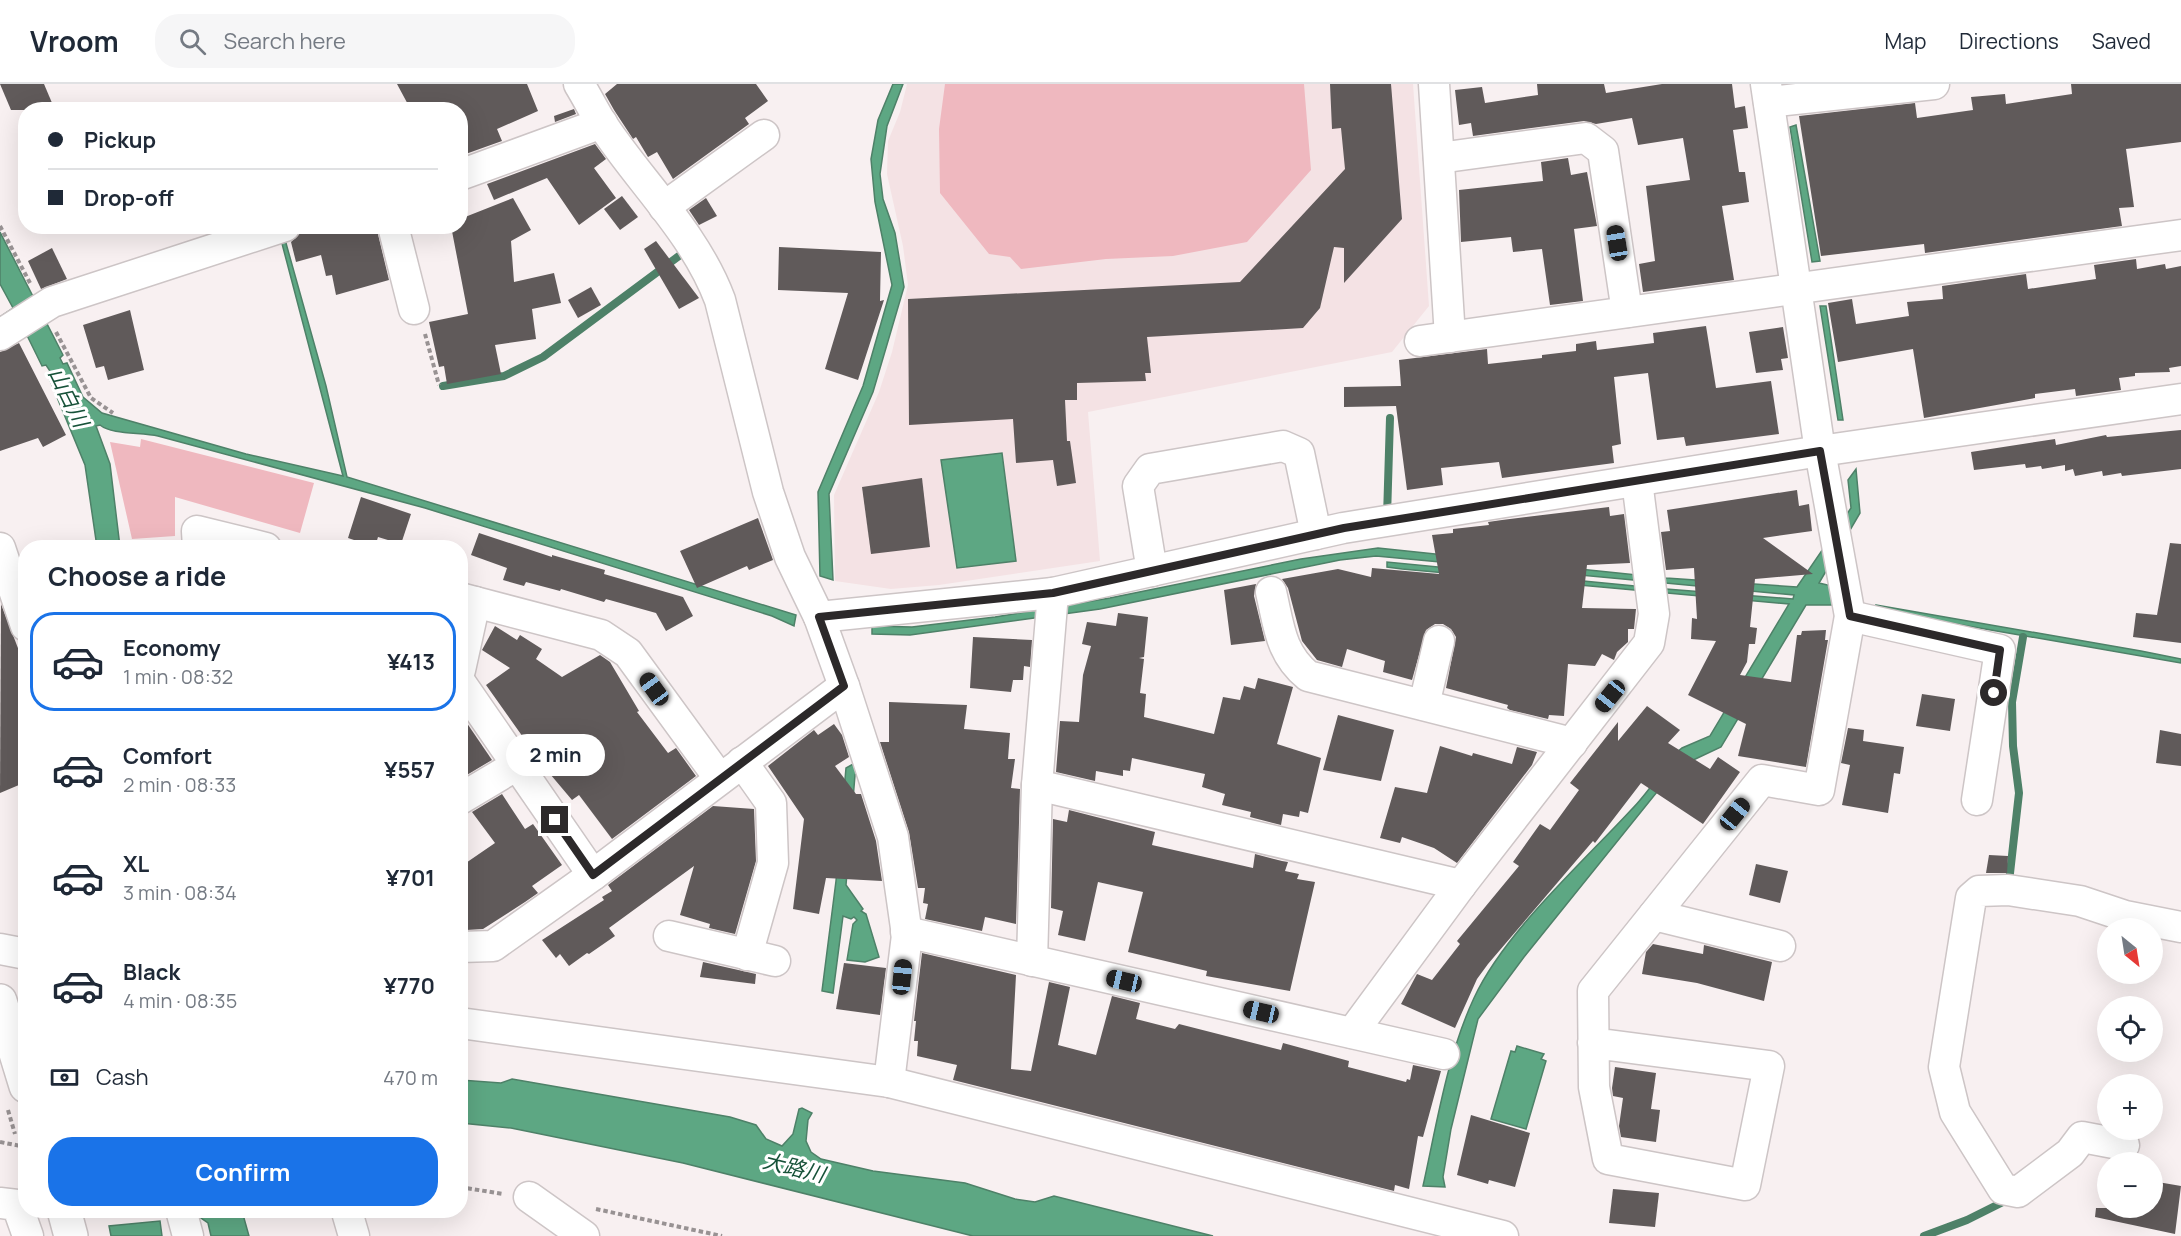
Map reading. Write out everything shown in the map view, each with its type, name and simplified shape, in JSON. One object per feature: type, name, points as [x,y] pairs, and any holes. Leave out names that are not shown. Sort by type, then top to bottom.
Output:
[{"type":"main road","points":[[0,1000],[18,1060]]},
{"type":"main road","points":[[66,1218],[71,1236]]},
{"type":"street","points":[[579,84],[602,123],[705,267],[720,300],[768,492],[790,557],[819,617],[893,837],[906,932],[890,1082]]},
{"type":"street","points":[[1434,84],[1450,337]]},
{"type":"street","points":[[1593,1042],[1770,1066],[1745,1185],[1608,1159],[1594,1087],[1593,1042],[1593,991],[1762,780],[1819,790],[1850,616],[1820,451],[1767,93],[1934,84]]},
{"type":"street","points":[[468,172],[602,123]]},
{"type":"street","points":[[664,207],[764,135]]},
{"type":"street","points":[[1439,158],[1586,138],[1603,151],[1628,312]]},
{"type":"street","points":[[0,335],[52,302],[260,234]]},
{"type":"street","points":[[395,234],[414,309]]},
{"type":"street","points":[[1420,341],[2181,235]]},
{"type":"street","points":[[819,617],[1053,593],[1316,534],[1820,451],[2181,399]]},
{"type":"street","points":[[1152,571],[1138,486],[1150,469],[1283,446],[1299,453],[1316,534]]},
{"type":"street","points":[[1352,1033],[1461,885],[1636,664],[1649,644],[1654,614],[1637,481]]},
{"type":"street","points":[[198,540],[197,531],[234,540]]},
{"type":"street","points":[[0,548],[18,602]]},
{"type":"street","points":[[1271,592],[1284,647],[1294,664],[1308,676],[1572,743]]},
{"type":"street","points":[[1032,961],[1037,785],[1053,593]]},
{"type":"street","points":[[468,600],[601,635],[628,653],[731,770],[771,803],[773,863],[761,958],[669,936]]},
{"type":"street","points":[[1850,616],[2000,650],[1977,800]]},
{"type":"street","points":[[1424,705],[1438,641]]},
{"type":"street","points":[[468,947],[493,946],[593,875],[844,686]]},
{"type":"street","points":[[468,694],[593,875]]},
{"type":"street","points":[[468,795],[517,765]]},
{"type":"street","points":[[1037,785],[1461,885]]},
{"type":"street","points":[[2124,1145],[2082,1137],[2070,1153],[2018,1192],[2003,1189],[1955,1112],[1944,1067],[1971,898],[1979,891],[2008,890],[2080,901],[2125,916],[2181,927]]},
{"type":"street","points":[[1654,915],[1780,946]]},
{"type":"street","points":[[906,932],[1444,1054]]},
{"type":"street","points":[[0,949],[18,952]]},
{"type":"street","points":[[468,1024],[890,1082],[1503,1236]]},
{"type":"street","points":[[530,1197],[584,1236]]},
{"type":"street","points":[[0,1203],[17,1205],[18,1208]]},
{"type":"street","points":[[21,1218],[27,1236]]},
{"type":"street","points":[[183,1218],[188,1236]]},
{"type":"path","points":[[414,309],[419,310],[439,385]]},
{"type":"path","points":[[0,1142],[18,1145]]},
{"type":"shaded area","points":[[907,84],[1413,84],[1429,306],[1392,352],[1088,412],[1100,561],[939,585],[891,589],[835,581],[834,495],[879,392],[892,352],[908,285],[903,246],[887,174],[888,141],[900,112]]},
{"type":"shaded area","points":[[945,84],[1304,84],[1311,170],[1247,242],[1173,256],[1106,259],[1021,269],[1010,257],[989,254],[940,193],[939,129]]},
{"type":"shaded area","points":[[141,439],[314,483],[300,533],[175,497],[175,536],[132,539],[110,442],[140,447]]},
{"type":"water","points":[[893,84],[903,84],[887,126],[880,174],[883,199],[895,233],[904,287],[873,392],[829,494],[833,580],[820,576],[818,492],[863,386],[892,285],[875,202],[871,159],[878,120]]},
{"type":"water","points":[[1796,125],[1820,261],[1812,262],[1790,127]]},
{"type":"water","name":"山白川","points":[[0,232],[63,355],[60,358],[63,364],[67,363],[83,397],[102,413],[246,454],[343,476],[280,236],[284,236],[326,386],[347,477],[796,615],[794,626],[772,616],[425,508],[158,436],[119,432],[100,425],[96,426],[110,464],[119,540],[96,540],[85,465],[47,373],[50,371],[46,365],[42,366],[16,313],[0,322],[0,317],[13,308],[0,284]]},
{"type":"water","points":[[1820,306],[1826,306],[1843,420],[1838,420]]},
{"type":"water","points":[[1002,453],[1016,561],[957,568],[941,460]]},
{"type":"water","points":[[1856,469],[1860,513],[1819,583],[1832,586],[1835,605],[1806,605],[1721,747],[1689,762],[1665,782],[1524,957],[1478,1019],[1451,1129],[1443,1177],[1445,1187],[1423,1186],[1450,1066],[1465,1020],[1487,973],[1524,924],[1649,790],[1676,753],[1710,736],[1789,604],[1402,569],[1387,567],[1387,562],[1666,589],[1793,599],[1794,595],[1376,556],[1340,560],[1100,609],[910,635],[872,634],[872,626],[912,627],[995,617],[1110,598],[1301,559],[1378,548],[1666,578],[1797,587],[1851,508],[1848,480]]},
{"type":"water","points":[[1876,605],[2141,651],[2181,659],[2181,663],[1876,610]]},
{"type":"water","points":[[855,763],[859,772],[855,775],[846,885],[863,909],[861,911],[866,914],[879,957],[865,962],[847,960],[853,924],[857,920],[854,917],[851,919],[843,916],[833,993],[822,991],[836,881],[846,768]]},
{"type":"water","points":[[1517,1046],[1544,1054],[1541,1059],[1546,1061],[1526,1129],[1491,1119],[1511,1051],[1515,1052]]},
{"type":"water","name":"大路川","points":[[512,1079],[730,1117],[756,1125],[766,1139],[782,1146],[793,1134],[799,1109],[802,1108],[812,1113],[808,1120],[806,1141],[811,1152],[821,1159],[873,1171],[965,1183],[1015,1199],[1035,1202],[1054,1196],[1213,1236],[973,1236],[683,1163],[511,1128],[468,1124],[468,1081],[501,1083]]},
{"type":"water","points":[[201,1218],[244,1218],[249,1236],[211,1236],[208,1223]]},
{"type":"water","points":[[160,1221],[162,1236],[111,1236],[109,1226]]},
{"type":"building","points":[[0,84],[44,84],[52,102],[18,102],[18,110],[11,110]]},
{"type":"building","points":[[397,84],[527,84],[538,111],[497,129],[502,141],[468,153],[468,102],[407,102]]},
{"type":"building","points":[[617,84],[756,84],[768,101],[745,118],[749,124],[673,179],[657,152],[648,157],[636,137],[633,139],[614,110],[605,94]]},
{"type":"building","points":[[1330,84],[1391,84],[1402,219],[1344,283],[1344,248],[1334,247],[1320,308],[1303,328],[1147,337],[1151,373],[1145,373],[1146,381],[1077,383],[1077,400],[1065,400],[1067,441],[1070,441],[1076,483],[1057,486],[1053,460],[1016,463],[1013,419],[909,425],[908,299],[1240,282],[1345,169],[1341,128],[1332,129]]},
{"type":"building","points":[[1537,84],[1604,84],[1606,93],[1662,84],[1732,84],[1735,108],[1745,106],[1748,128],[1733,130],[1739,172],[1745,172],[1749,202],[1722,206],[1734,280],[1643,292],[1639,264],[1655,261],[1646,186],[1690,180],[1683,138],[1638,145],[1632,118],[1596,124],[1584,121],[1473,136],[1471,123],[1459,125],[1455,90],[1482,87],[1485,103],[1538,95]]},
{"type":"building","points":[[2071,84],[2181,84],[2181,142],[2126,149],[2134,207],[2119,208],[2122,226],[1925,253],[1924,244],[1821,256],[1799,116],[1915,103],[1917,118],[1973,110],[1971,97],[2005,94],[2006,104],[2072,94]]},
{"type":"building","points":[[574,109],[576,114],[555,122],[554,116]]},
{"type":"building","points":[[595,144],[606,159],[594,168],[616,198],[579,225],[547,178],[494,200],[487,184]]},
{"type":"building","points":[[1568,158],[1571,175],[1587,172],[1597,226],[1574,229],[1583,301],[1550,305],[1542,249],[1513,252],[1511,237],[1461,242],[1459,190],[1543,181],[1541,162]]},
{"type":"building","points":[[622,196],[638,217],[620,230],[604,209]]},
{"type":"building","points":[[513,198],[531,230],[511,241],[514,282],[554,273],[561,303],[532,309],[536,339],[495,345],[501,374],[447,384],[444,366],[439,367],[429,322],[468,314],[453,234],[468,234],[468,216]]},
{"type":"building","points":[[706,198],[717,216],[699,225],[689,210]]},
{"type":"building","points":[[299,234],[378,234],[389,280],[336,295],[332,275],[326,276],[321,255],[296,262],[291,242]]},
{"type":"building","points":[[656,241],[699,298],[679,309],[644,249]]},
{"type":"building","points":[[779,247],[881,252],[880,301],[884,300],[858,380],[825,369],[848,293],[778,290]]},
{"type":"building","points":[[52,248],[67,279],[41,289],[28,261]]},
{"type":"building","points":[[2136,259],[2137,269],[2165,264],[2166,269],[2181,266],[2181,366],[2169,368],[2170,372],[2135,373],[2135,376],[2119,378],[2121,390],[2076,396],[2075,389],[2035,394],[2035,398],[1924,418],[1913,349],[1838,362],[1828,303],[1852,299],[1856,324],[1909,316],[1907,302],[1943,299],[1942,286],[2026,274],[2028,289],[2096,279],[2094,265]]},
{"type":"building","points":[[591,287],[601,305],[578,318],[568,300]]},
{"type":"building","points":[[130,310],[144,370],[108,380],[104,366],[96,368],[83,325]]},
{"type":"building","points":[[1706,326],[1716,388],[1771,381],[1779,434],[1686,446],[1684,437],[1657,440],[1648,373],[1614,377],[1621,444],[1612,446],[1614,463],[1502,478],[1499,462],[1441,468],[1443,485],[1407,490],[1396,406],[1344,407],[1344,387],[1401,386],[1399,360],[1487,349],[1488,364],[1542,358],[1542,355],[1576,351],[1576,344],[1596,341],[1597,350],[1654,343],[1653,333]]},
{"type":"building","points":[[1783,327],[1788,358],[1781,359],[1783,370],[1756,373],[1749,332]]},
{"type":"building","points":[[19,343],[66,435],[43,447],[38,438],[0,451],[0,352]]},
{"type":"building","points":[[2181,430],[2181,469],[2122,476],[2121,473],[2103,476],[2102,471],[2075,476],[2073,469],[2065,471],[2065,465],[2042,469],[2041,466],[2026,468],[2025,464],[1974,470],[1971,452],[2055,439],[2056,445],[2106,435],[2107,437]]},
{"type":"building","points":[[922,478],[930,547],[871,554],[862,487]]},
{"type":"building","points":[[1797,490],[1799,506],[1809,504],[1812,531],[1763,538],[1813,574],[1755,579],[1750,627],[1757,628],[1755,644],[1749,644],[1747,662],[1740,675],[1791,682],[1797,635],[1801,635],[1802,631],[1826,630],[1825,640],[1828,640],[1806,767],[1738,756],[1746,724],[1688,695],[1716,641],[1691,639],[1692,618],[1697,619],[1694,568],[1666,570],[1661,532],[1670,531],[1667,510]]},
{"type":"building","points":[[361,497],[411,514],[402,540],[378,537],[377,540],[348,538]]},
{"type":"building","points":[[1609,507],[1610,516],[1624,514],[1630,563],[1587,565],[1582,608],[1636,609],[1634,629],[1628,629],[1628,642],[1617,652],[1614,660],[1602,654],[1595,666],[1568,664],[1564,716],[1549,715],[1548,719],[1510,710],[1507,708],[1508,705],[1446,688],[1456,637],[1451,629],[1443,624],[1435,624],[1426,630],[1412,680],[1383,672],[1385,661],[1347,649],[1342,667],[1317,660],[1302,641],[1288,588],[1282,579],[1338,569],[1371,577],[1372,568],[1439,574],[1432,535],[1453,533],[1453,529],[1489,525],[1488,522]]},
{"type":"building","points":[[758,518],[773,560],[749,570],[747,566],[697,588],[680,551]]},
{"type":"building","points":[[479,533],[552,557],[552,555],[605,570],[604,574],[683,597],[693,616],[666,631],[656,613],[606,599],[604,602],[561,589],[560,591],[526,582],[524,586],[503,580],[507,568],[471,555]]},
{"type":"building","points":[[2170,543],[2181,544],[2181,643],[2133,637],[2136,613],[2157,615]]},
{"type":"building","points":[[1256,584],[1254,596],[1265,641],[1231,645],[1224,590]]},
{"type":"building","points":[[1,604],[18,648],[18,785],[0,793]]},
{"type":"building","points":[[1118,613],[1148,617],[1144,657],[1139,658],[1144,659],[1140,693],[1146,694],[1144,717],[1214,734],[1223,697],[1240,700],[1244,686],[1255,689],[1258,678],[1293,687],[1277,744],[1321,758],[1308,813],[1300,811],[1299,817],[1283,814],[1281,825],[1250,817],[1251,812],[1222,805],[1225,794],[1202,787],[1205,774],[1132,758],[1130,771],[1123,770],[1123,776],[1096,771],[1095,781],[1056,772],[1060,721],[1079,722],[1083,675],[1091,646],[1082,644],[1087,622],[1116,626]]},
{"type":"building","points":[[495,626],[517,640],[520,635],[542,649],[536,659],[562,677],[600,655],[610,662],[639,711],[637,712],[668,753],[676,748],[696,776],[612,839],[579,795],[572,800],[545,768],[486,685],[510,668],[482,650]]},
{"type":"building","points":[[973,637],[1032,640],[1030,667],[1024,666],[1023,680],[1013,680],[1011,692],[970,688]]},
{"type":"building","points":[[1922,694],[1955,699],[1950,731],[1916,726]]},
{"type":"building","points":[[889,702],[967,705],[964,729],[1010,733],[1008,759],[1015,759],[1011,788],[1020,789],[1016,924],[985,917],[982,931],[925,919],[928,904],[923,903],[925,888],[918,888],[909,832],[880,742],[889,742]]},
{"type":"building","points":[[1647,706],[1680,730],[1668,743],[1710,769],[1718,757],[1740,772],[1703,824],[1641,783],[1595,843],[1593,841],[1488,964],[1477,979],[1455,1028],[1401,1004],[1417,974],[1432,980],[1460,944],[1457,941],[1519,866],[1513,862],[1540,824],[1550,830],[1579,790],[1570,783],[1618,722],[1618,741]]},
{"type":"building","points":[[1338,715],[1394,730],[1381,781],[1323,770]]},
{"type":"building","points":[[834,724],[842,735],[849,757],[835,766],[856,794],[861,794],[876,841],[882,881],[826,878],[819,914],[793,909],[804,819],[768,766],[814,730],[818,735]]},
{"type":"building","points":[[468,725],[492,760],[468,774]]},
{"type":"building","points":[[1848,728],[1864,730],[1863,741],[1904,747],[1900,774],[1894,773],[1888,813],[1842,805],[1850,765],[1841,763]]},
{"type":"building","points":[[2160,730],[2181,734],[2181,766],[2156,763]]},
{"type":"building","points":[[1440,746],[1472,756],[1473,753],[1512,764],[1517,747],[1537,752],[1532,765],[1457,863],[1434,848],[1402,837],[1400,843],[1380,838],[1395,787],[1427,793]]},
{"type":"building","points":[[502,794],[525,829],[533,824],[562,865],[532,886],[538,893],[525,902],[483,929],[468,930],[468,862],[495,843],[472,812]]},
{"type":"building","points":[[713,806],[754,809],[756,861],[735,934],[709,928],[710,924],[680,915],[694,866],[609,928],[615,936],[589,954],[587,953],[569,966],[560,954],[556,958],[542,940],[604,900],[602,897],[612,891],[608,885]]},
{"type":"building","points":[[1069,810],[1155,832],[1152,845],[1253,868],[1255,854],[1288,862],[1285,871],[1299,874],[1297,879],[1315,882],[1290,991],[1206,976],[1207,971],[1128,952],[1143,892],[1098,882],[1085,941],[1058,935],[1063,911],[1051,908],[1053,819],[1067,822]]},
{"type":"building","points":[[1989,855],[2008,856],[2007,873],[1986,873]]},
{"type":"building","points":[[1756,864],[1788,871],[1780,903],[1749,895]]},
{"type":"building","points":[[1653,944],[1703,954],[1704,945],[1772,962],[1764,1001],[1697,983],[1642,974],[1646,952]]},
{"type":"building","points":[[922,953],[1016,975],[1011,1069],[1031,1071],[1049,982],[1070,987],[1058,1045],[1096,1055],[1112,996],[1140,1003],[1136,1019],[1175,1029],[1179,1024],[1281,1050],[1283,1043],[1349,1061],[1348,1067],[1406,1082],[1407,1079],[1410,1080],[1413,1065],[1441,1071],[1423,1137],[1418,1136],[1409,1189],[1395,1185],[1394,1191],[953,1080],[957,1065],[917,1056],[918,1041],[914,1041],[916,1021],[914,1021]]},
{"type":"building","points":[[703,962],[756,974],[755,984],[700,977]]},
{"type":"building","points":[[844,963],[886,968],[880,1015],[836,1009]]},
{"type":"building","points":[[1615,1067],[1656,1073],[1651,1109],[1660,1110],[1656,1142],[1621,1137],[1619,1126],[1623,1098],[1613,1096]]},
{"type":"building","points":[[1471,1115],[1530,1133],[1515,1187],[1489,1180],[1488,1184],[1457,1175]]},
{"type":"building","points":[[2163,1183],[2181,1186],[2175,1234],[2100,1218],[2163,1218]]},
{"type":"building","points":[[1613,1189],[1659,1193],[1655,1227],[1609,1223]]},
{"type":"waterway","points":[[443,386],[504,376],[543,357],[687,250]]},
{"type":"waterway","points":[[1387,517],[1390,418]]},
{"type":"waterway","points":[[2004,882],[2009,882],[2019,793],[2013,746],[2012,702],[2023,637]]},
{"type":"waterway","points":[[1924,1236],[1967,1220],[2005,1201],[2002,1197]]},
{"type":"route","points":[[555,820],[593,875],[844,686],[819,617],[1053,593],[1344,528],[1820,451],[1850,616],[2000,650],[1994,693]]}]
